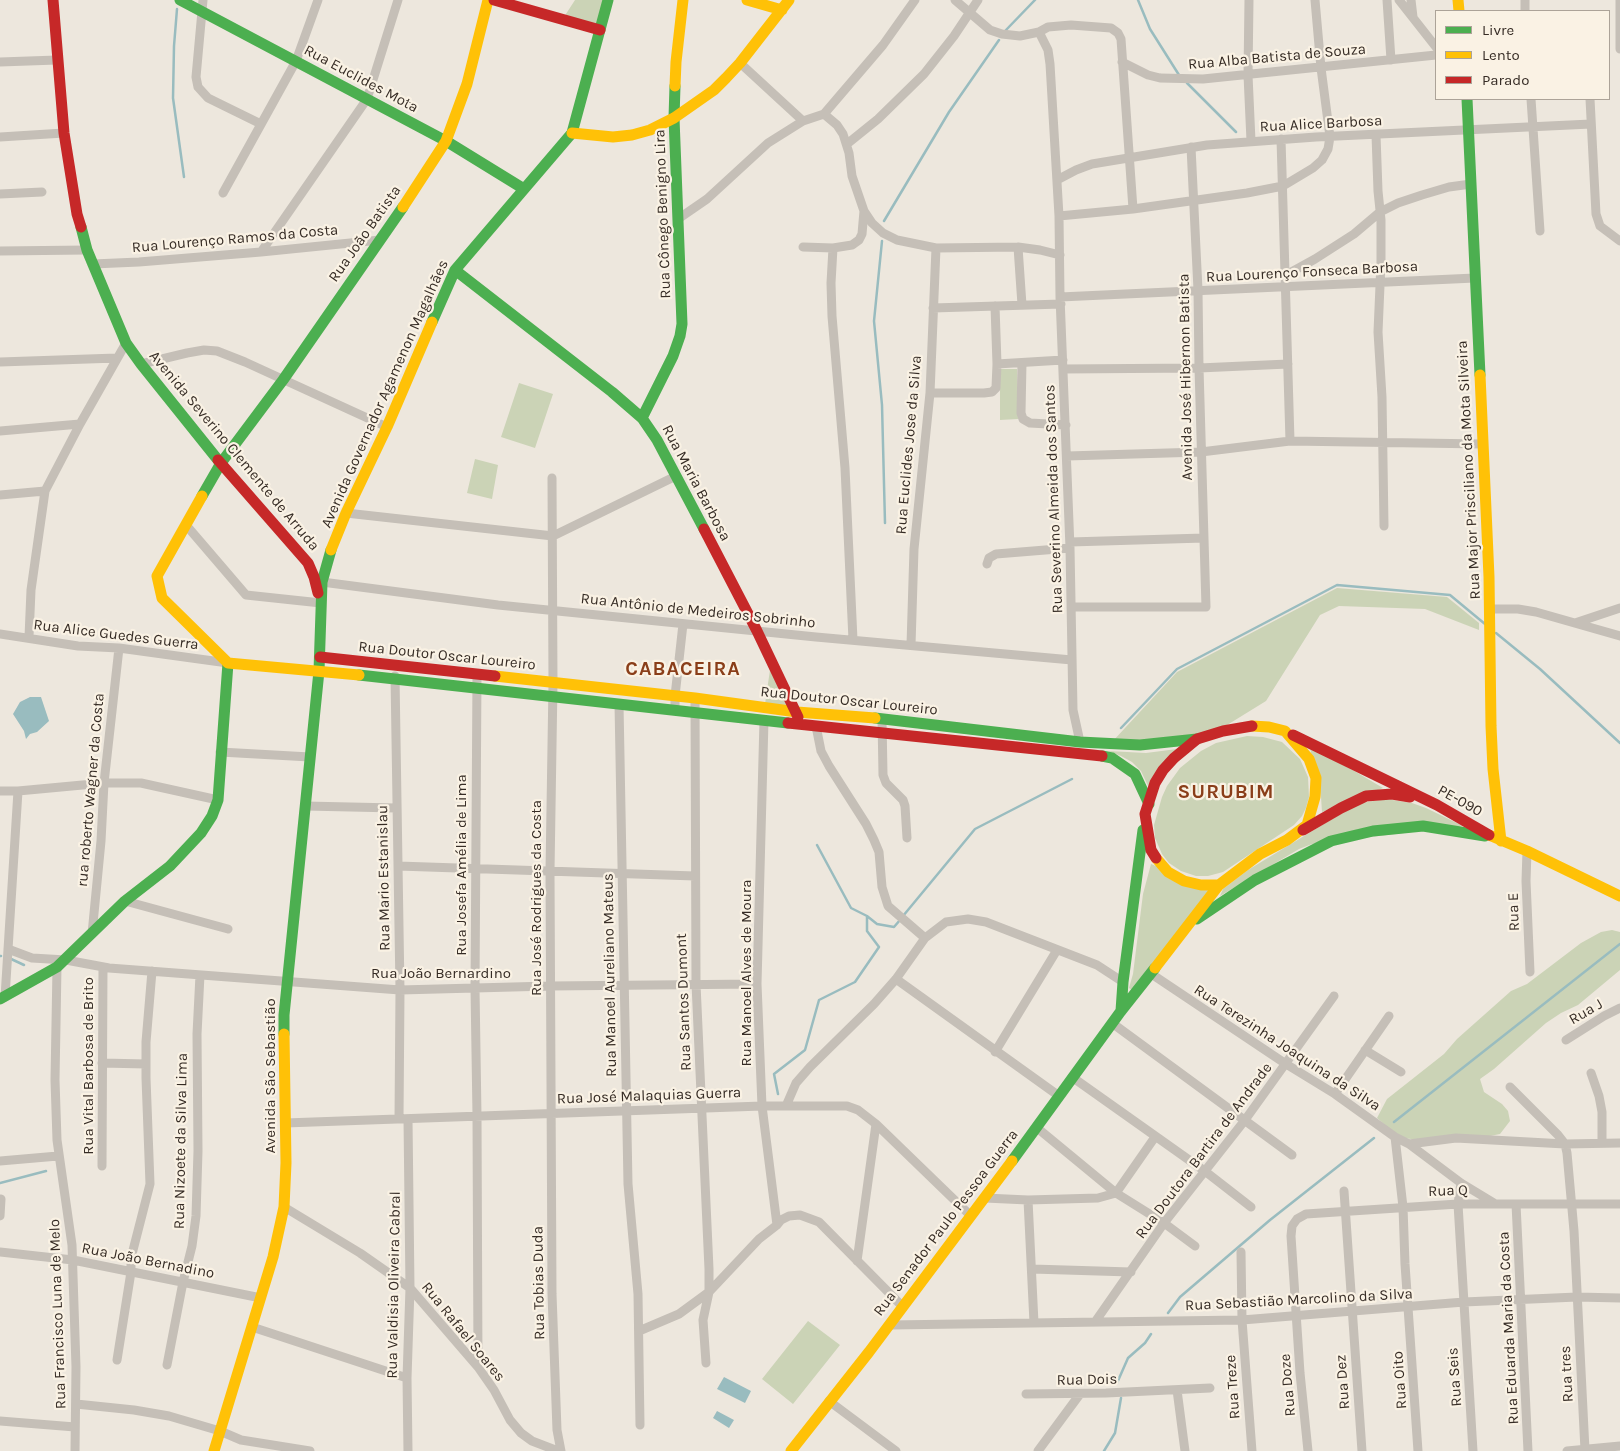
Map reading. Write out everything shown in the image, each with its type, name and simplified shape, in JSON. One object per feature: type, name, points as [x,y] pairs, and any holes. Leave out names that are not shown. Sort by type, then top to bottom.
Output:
[{"type":"main road","name":"Avenida Severino Clemente de Arruda","points":[[53,0],[64,133],[77,214],[87,250],[126,343],[221,463],[308,563],[314,577],[320,603]]},
{"type":"main road","name":"Rua Euclides Mota","points":[[180,0],[203,6],[296,61],[446,142],[524,189]]},
{"type":"main road","name":"Rua João Batista","points":[[228,663],[162,598],[157,576],[221,463],[283,380],[446,142],[467,84],[488,0]]},
{"type":"main road","points":[[494,0],[600,30]]},
{"type":"main road","name":"Avenida Governador Agamenon Magalhães","points":[[320,603],[322,582],[331,551],[346,514],[387,427],[455,270],[572,133],[608,0]]},
{"type":"main road","name":"Rua Cônego Benigno Lira","points":[[642,418],[673,356],[682,324],[674,118],[676,62],[683,0]]},
{"type":"main road","points":[[747,0],[782,10]]},
{"type":"main road","points":[[572,133],[613,137],[632,135],[650,130],[674,118],[714,90],[740,64],[789,0]]},
{"type":"main road","name":"Rua Major Prisciliano da Mota Silveira","points":[[1467,100],[1490,614],[1491,726],[1497,839]]},
{"type":"main road","name":"Rua Maria Barbosa","points":[[455,270],[612,392],[642,418],[657,440],[757,631],[801,724]]},
{"type":"main road","name":"Avenida São Sebastião","points":[[214,1451],[261,1298],[284,1207],[283,1024],[319,671],[320,603]]},
{"type":"main road","name":"Rua Doutor Oscar Loureiro","points":[[320,657],[695,698],[796,712],[882,719],[1080,742],[1140,745],[1197,739]]},
{"type":"main road","points":[[3,998],[62,963],[125,901],[185,852],[208,822],[218,800],[228,663]]},
{"type":"main road","name":"Rua Doutor Oscar Loureiro","points":[[228,663],[319,671],[816,726],[1094,754],[1112,758],[1135,774],[1147,809]]},
{"type":"main road","name":"PE-090","points":[[1121,1011],[1123,982],[1147,809],[1156,783],[1163,770],[1174,758],[1197,739],[1223,730],[1252,726],[1269,727],[1285,731],[1437,805],[1497,839],[1527,851],[1620,896]]},
{"type":"main road","name":"PE-090","points":[[1285,731],[1309,759],[1316,778],[1315,797],[1307,825],[1286,840]]},
{"type":"main road","name":"PE-090","points":[[1121,1011],[1219,885],[1260,854],[1366,796],[1392,794],[1437,805]]},
{"type":"main road","name":"PE-090","points":[[1147,809],[1147,832],[1151,850],[1156,859],[1168,872],[1184,881],[1219,885]]},
{"type":"main road","name":"PE-090","points":[[1188,925],[1255,880],[1331,842],[1373,831],[1423,826],[1497,839]]},
{"type":"main road","name":"Rua Senador Paulo Pessoa Guerra","points":[[791,1451],[890,1325],[1121,1011]]},
{"type":"street","points":[[223,192],[296,61],[318,0]]},
{"type":"street","points":[[261,252],[368,99],[398,0]]},
{"type":"street","points":[[678,220],[707,199],[768,143],[803,122],[824,114],[883,45],[915,0]]},
{"type":"street","points":[[955,0],[990,30],[1011,36],[1039,32],[1048,27],[1071,25],[1111,28],[1118,34],[1121,39],[1133,209]]},
{"type":"street","points":[[847,144],[878,119],[924,74],[954,36],[978,0]]},
{"type":"street","points":[[1249,0],[1248,75],[1251,141]]},
{"type":"street","points":[[1059,216],[1233,196],[1282,186],[1313,168],[1322,160],[1328,149],[1330,137],[1315,0]]},
{"type":"street","points":[[1387,0],[1391,60]]},
{"type":"street","points":[[1399,0],[1435,46]]},
{"type":"street","points":[[1411,0],[1414,18]]},
{"type":"street","points":[[1620,0],[1620,49]]},
{"type":"street","points":[[203,6],[196,77],[198,87],[208,98],[260,124]]},
{"type":"street","name":"Rua Severino Almeida dos Santos","points":[[1039,32],[1048,50],[1050,64],[1057,180],[1070,545],[1073,710],[1080,742]]},
{"type":"street","name":"Rua Alba Batista de Souza","points":[[1122,62],[1148,75],[1160,78],[1203,79],[1435,55]]},
{"type":"street","points":[[0,62],[57,60]]},
{"type":"street","points":[[740,64],[803,122]]},
{"type":"street","points":[[1531,100],[1540,231]]},
{"type":"street","points":[[1590,100],[1596,214],[1600,226],[1620,241]]},
{"type":"street","points":[[824,114],[837,125],[847,144],[852,176],[864,211],[872,223],[883,233],[897,240],[936,248],[1018,247],[1060,255]]},
{"type":"street","name":"Rua Alice Barbosa","points":[[1057,180],[1092,164],[1191,147],[1251,141],[1591,124]]},
{"type":"street","points":[[0,136],[64,133]]},
{"type":"street","points":[[1376,135],[1380,212],[1378,332],[1383,443],[1384,526]]},
{"type":"street","points":[[1281,140],[1290,440]]},
{"type":"street","name":"Avenida José Hibernon Batista","points":[[1071,607],[1206,607],[1198,290],[1191,147]]},
{"type":"street","points":[[1286,275],[1346,239],[1368,224],[1380,212],[1398,203],[1449,187],[1471,184]]},
{"type":"street","points":[[0,194],[42,192]]},
{"type":"street","points":[[803,247],[833,248],[852,245],[859,240],[862,234],[864,211]]},
{"type":"street","name":"Rua Lourenço Ramos da Costa","points":[[93,264],[261,252],[380,240]]},
{"type":"street","points":[[1018,247],[1022,306]]},
{"type":"street","points":[[833,248],[832,316],[845,468],[853,640]]},
{"type":"street","name":"Rua Euclides Jose da Silva","points":[[912,645],[914,549],[930,393],[936,248]]},
{"type":"street","points":[[0,251],[87,250]]},
{"type":"street","name":"Rua Lourenço Fonseca Barbosa","points":[[933,308],[1022,306],[1061,300],[1198,290],[1475,278]]},
{"type":"street","points":[[930,393],[984,393],[992,392],[996,388],[995,306]]},
{"type":"street","points":[[29,637],[31,590],[45,491],[116,358],[126,343]]},
{"type":"street","points":[[141,364],[196,351],[217,351],[387,427]]},
{"type":"street","points":[[0,362],[116,358]]},
{"type":"street","points":[[1022,363],[1021,413],[1023,419],[1030,423],[1066,425]]},
{"type":"street","points":[[997,364],[1199,368],[1288,364]]},
{"type":"street","points":[[0,431],[80,424]]},
{"type":"street","points":[[1067,456],[1201,452],[1290,440],[1483,444]]},
{"type":"street","points":[[346,514],[553,536],[676,476]]},
{"type":"street","name":"Rua José Rodrigues da Costa","points":[[552,478],[550,871],[552,1114]]},
{"type":"street","points":[[0,495],[45,491]]},
{"type":"street","points":[[186,525],[246,595],[320,603]]},
{"type":"street","points":[[986,564],[989,558],[996,554],[1070,545],[1204,538]]},
{"type":"street","name":"Rua Antônio de Medeiros Sobrinho","points":[[322,582],[432,597],[683,624],[1072,660]]},
{"type":"street","points":[[1575,623],[1620,608]]},
{"type":"street","points":[[1490,614],[1518,609],[1536,612],[1620,636]]},
{"type":"street","points":[[675,710],[674,696],[683,624]]},
{"type":"street","name":"Rua Alice Guedes Guerra","points":[[0,634],[78,646],[119,648],[228,663]]},
{"type":"street","name":"rua roberto Wagner da Costa","points":[[92,935],[101,841],[104,783],[119,648]]},
{"type":"street","name":"Rua Mario Estanislau","points":[[396,666],[396,808],[404,1119]]},
{"type":"street","name":"Rua Josefa Amélia de Lima","points":[[476,674],[475,988],[478,1367]]},
{"type":"street","name":"Rua Santos Dumont","points":[[695,698],[696,984],[709,1292],[703,1320],[706,1363]]},
{"type":"street","name":"Rua Manoel Aureliano Mateus","points":[[619,704],[628,1184],[638,1294],[640,1425]]},
{"type":"street","points":[[882,719],[883,775],[886,784],[903,800],[905,806],[906,838]]},
{"type":"street","name":"Rua Manoel Alves de Moura","points":[[764,720],[757,984],[762,1106],[777,1225]]},
{"type":"street","points":[[816,726],[821,751],[874,840],[879,852],[882,886],[888,906],[925,938]]},
{"type":"street","points":[[220,752],[310,758]]},
{"type":"street","points":[[0,790],[18,791],[104,783],[141,784],[218,800]]},
{"type":"street","points":[[3,998],[18,791]]},
{"type":"street","points":[[305,806],[396,808]]},
{"type":"street","name":"Rua E","points":[[1527,851],[1526,881],[1530,972]]},
{"type":"street","points":[[398,866],[695,876]]},
{"type":"street","points":[[125,901],[228,929]]},
{"type":"street","points":[[786,1106],[796,1084],[810,1067],[874,1004],[896,979],[925,938],[946,922],[968,919],[986,922],[1097,965],[1123,982]]},
{"type":"street","name":"Rua João Bernardino","points":[[8,949],[32,958],[62,963],[400,990],[757,984]]},
{"type":"street","points":[[995,1052],[1057,950]]},
{"type":"street","name":"Rua Francisco Luna de Melo","points":[[62,963],[55,1080],[58,1156],[71,1227],[73,1260],[75,1451]]},
{"type":"street","name":"Rua Vital Barbosa de Brito","points":[[102,1166],[103,967]]},
{"type":"street","points":[[117,1360],[131,1272],[131,1258],[150,1184],[146,1064],[152,971]]},
{"type":"street","name":"Rua Terezinha Joaquina da Silva","points":[[1150,973],[1334,1094],[1395,1137],[1409,1144],[1461,1182],[1494,1203]]},
{"type":"street","name":"Rua Nizoete da Silva Lima","points":[[167,1366],[192,1246],[196,1216],[198,1152],[197,1034],[200,975]]},
{"type":"street","points":[[896,979],[995,1052],[1059,1096]]},
{"type":"street","name":"Rua Doutora Bartira de Andrade","points":[[1095,1322],[1164,1223],[1245,1120],[1334,996]]},
{"type":"street","name":"Rua J","points":[[1566,1040],[1620,1008]]},
{"type":"street","points":[[1334,1094],[1390,1016]]},
{"type":"street","points":[[1112,1023],[1292,1155]]},
{"type":"street","points":[[1365,1050],[1401,1072]]},
{"type":"street","points":[[102,1063],[146,1064]]},
{"type":"street","points":[[1591,1074],[1599,1096],[1602,1112],[1602,1143]]},
{"type":"street","points":[[1072,1078],[1206,1172],[1251,1207]]},
{"type":"street","points":[[1510,1087],[1564,1144]]},
{"type":"street","name":"Rua José Malaquias Guerra","points":[[285,1123],[762,1106],[847,1106],[858,1110],[876,1124],[971,1216]]},
{"type":"street","name":"Rua Tobias Duda","points":[[552,1114],[552,1294],[559,1451]]},
{"type":"street","name":"Rua Valdisia Oliveira Cabral","points":[[404,1119],[410,1288],[407,1378],[408,1451]]},
{"type":"street","points":[[857,1261],[876,1124]]},
{"type":"street","points":[[1036,1127],[1116,1193],[1164,1223],[1195,1246]]},
{"type":"street","points":[[985,1198],[1028,1200],[1098,1198],[1116,1193],[1155,1137]]},
{"type":"street","name":"Rua Oito","points":[[1395,1137],[1403,1207],[1418,1451]]},
{"type":"street","points":[[1409,1144],[1456,1138],[1564,1144],[1620,1143]]},
{"type":"street","name":"Rua tres","points":[[1564,1144],[1574,1231],[1585,1450]]},
{"type":"street","points":[[0,1160],[58,1156]]},
{"type":"street","name":"Rua Seis","points":[[1461,1182],[1458,1204],[1473,1451]]},
{"type":"street","name":"Rua Dez","points":[[1344,1191],[1362,1451]]},
{"type":"street","points":[[0,1199],[0,1216]]},
{"type":"street","points":[[1028,1200],[1034,1323]]},
{"type":"street","name":"Rua Q","points":[[1291,1236],[1292,1226],[1297,1219],[1306,1214],[1458,1204],[1620,1204]]},
{"type":"street","name":"Rua Eduarda Maria da Costa","points":[[1516,1204],[1528,1451]]},
{"type":"street","name":"Rua Rafael Soares","points":[[284,1207],[360,1253],[410,1288],[478,1367],[494,1390],[510,1420],[521,1433],[543,1446],[559,1451]]},
{"type":"street","points":[[639,1331],[679,1314],[709,1292],[741,1256],[781,1220],[789,1216],[800,1215],[819,1222],[903,1307]]},
{"type":"street","name":"Rua Doze","points":[[1291,1236],[1300,1373],[1308,1451]]},
{"type":"street","name":"Rua João Bernadino","points":[[0,1252],[73,1260],[261,1298]]},
{"type":"street","name":"Rua Treze","points":[[1241,1252],[1242,1320],[1252,1451]]},
{"type":"street","points":[[1032,1270],[1131,1272]]},
{"type":"street","name":"Rua Sebastião Marcolino da Silva","points":[[890,1325],[1242,1320],[1464,1302],[1521,1301],[1576,1297],[1620,1298]]},
{"type":"street","points":[[252,1327],[407,1378]]},
{"type":"street","points":[[1185,1451],[1177,1390],[1210,1388]]},
{"type":"street","name":"Rua Dois","points":[[1026,1394],[1177,1390]]},
{"type":"street","points":[[1038,1451],[1080,1394]]},
{"type":"street","points":[[829,1401],[896,1451]]},
{"type":"street","points":[[76,1404],[169,1416],[220,1431],[240,1440],[310,1451]]},
{"type":"street","points":[[0,1421],[75,1427]]},
{"type":"street","points":[[1567,1451],[1620,1446]]},
{"type":"green space","points":[[575,0],[605,0],[597,27],[564,17]]},
{"type":"green space","points":[[1000,369],[1017,369],[1018,419],[1000,420]]},
{"type":"green space","points":[[519,383],[553,394],[535,448],[501,437]]},
{"type":"green space","points":[[475,459],[498,465],[492,499],[467,493]]},
{"type":"green space","points":[[1337,588],[1447,597],[1479,623],[1479,630],[1425,609],[1339,606],[1320,615],[1266,701],[1219,730],[1197,737],[1112,742],[1177,672]]},
{"type":"green space","points":[[770,670],[788,706],[765,704]]},
{"type":"green space","points":[[1247,736],[1263,737],[1282,742],[1300,759],[1308,777],[1309,797],[1306,808],[1294,825],[1223,872],[1208,876],[1196,876],[1181,871],[1169,863],[1162,854],[1155,838],[1154,825],[1167,786],[1180,768],[1201,751],[1216,743]]},
{"type":"green space","points":[[1310,748],[1383,788],[1322,812],[1321,797]]},
{"type":"green space","points":[[1177,749],[1150,790],[1141,771],[1132,762],[1108,751],[1146,753]]},
{"type":"green space","points":[[1386,799],[1412,803],[1463,826],[1312,844],[1299,849],[1220,896],[1223,889],[1248,870],[1337,816],[1361,803]]},
{"type":"green space","points":[[1151,864],[1211,889],[1132,990],[1129,988],[1133,974],[1143,894]]},
{"type":"green space","points":[[1612,930],[1620,932],[1620,970],[1578,1005],[1546,1023],[1480,1079],[1484,1092],[1502,1104],[1508,1111],[1510,1121],[1500,1134],[1485,1137],[1418,1140],[1404,1138],[1393,1132],[1377,1118],[1387,1099],[1444,1054],[1457,1039],[1511,991],[1527,984],[1581,943],[1601,932]]},
{"type":"green space","points":[[808,1321],[840,1345],[793,1404],[762,1379]]},
{"type":"water","points":[[30,697],[41,697],[49,721],[26,739],[24,731],[13,714],[20,702]]},
{"type":"water","points":[[724,1377],[751,1391],[745,1403],[717,1389]]},
{"type":"water","points":[[717,1411],[734,1420],[729,1428],[713,1418]]},
{"type":"waterway","points":[[1006,30],[1035,0]]},
{"type":"waterway","points":[[1138,0],[1150,29],[1179,75]]},
{"type":"waterway","points":[[177,9],[173,98],[184,177]]},
{"type":"waterway","points":[[884,221],[949,112],[999,40]]},
{"type":"waterway","points":[[1187,83],[1236,132]]},
{"type":"waterway","points":[[882,241],[874,321],[882,405],[885,523]]},
{"type":"waterway","points":[[1121,728],[1177,669],[1337,585],[1450,595],[1485,624]]},
{"type":"waterway","points":[[1496,633],[1540,669],[1620,743]]},
{"type":"waterway","points":[[903,916],[975,829],[1072,779]]},
{"type":"waterway","points":[[817,845],[851,908],[867,916]]},
{"type":"waterway","points":[[778,1094],[774,1074],[805,1050],[819,1000],[855,982],[879,947],[867,931],[867,916],[877,924],[894,927],[900,920]]},
{"type":"waterway","points":[[1394,1122],[1620,944]]},
{"type":"waterway","points":[[9,958],[24,965]]},
{"type":"waterway","points":[[1168,1313],[1180,1297],[1270,1220],[1374,1138]]},
{"type":"waterway","points":[[0,1183],[46,1171]]},
{"type":"waterway","points":[[1117,1383],[1128,1358],[1145,1343],[1151,1334]]},
{"type":"waterway","points":[[1104,1451],[1115,1433],[1121,1398]]},
{"type":"traffic: fast","points":[[180,0],[446,141],[524,189]]},
{"type":"traffic: fast","points":[[432,322],[455,270],[572,133],[608,0]]},
{"type":"traffic: fast","points":[[642,418],[673,356],[682,324],[674,118],[675,86]]},
{"type":"traffic: fast","points":[[1467,100],[1480,375]]},
{"type":"traffic: fast","points":[[202,496],[221,463],[283,380],[403,207]]},
{"type":"traffic: fast","points":[[81,227],[87,250],[126,343],[218,460]]},
{"type":"traffic: fast","points":[[455,270],[612,392],[642,418],[657,440],[704,529]]},
{"type":"traffic: fast","points":[[284,1034],[284,1015],[319,671],[322,582],[331,550]]},
{"type":"traffic: fast","points":[[0,999],[57,967],[125,901],[170,866],[201,833],[212,816],[218,800],[228,663]]},
{"type":"traffic: fast","points":[[359,675],[788,723]]},
{"type":"traffic: fast","points":[[875,718],[1080,742],[1140,745],[1197,739]]},
{"type":"traffic: fast","points":[[1102,756],[1112,758],[1135,774],[1149,804]]},
{"type":"traffic: fast","points":[[1197,919],[1255,880],[1331,841],[1373,831],[1423,826],[1485,836]]},
{"type":"traffic: fast","points":[[1121,1011],[1123,982],[1143,830]]},
{"type":"traffic: fast","points":[[1012,1161],[1121,1011],[1155,968]]},
{"type":"traffic: slow","points":[[403,207],[446,141],[467,84],[488,0]]},
{"type":"traffic: slow","points":[[675,86],[683,0]]},
{"type":"traffic: slow","points":[[747,0],[782,10]]},
{"type":"traffic: slow","points":[[572,133],[613,137],[632,135],[650,130],[674,118],[714,90],[726,78],[789,0]]},
{"type":"traffic: slow","points":[[1458,0],[1459,10]]},
{"type":"traffic: slow","points":[[331,550],[432,322]]},
{"type":"traffic: slow","points":[[1480,375],[1489,577],[1491,726],[1493,769],[1501,841]]},
{"type":"traffic: slow","points":[[202,496],[157,576],[162,598],[228,663],[359,675]]},
{"type":"traffic: slow","points":[[495,676],[695,698],[797,712],[875,718]]},
{"type":"traffic: slow","points":[[1156,858],[1168,872],[1184,881],[1201,885],[1219,885],[1260,854],[1287,840],[1307,825],[1315,797],[1316,778],[1309,759],[1285,731],[1269,727],[1252,726]]},
{"type":"traffic: slow","points":[[1489,835],[1527,851],[1620,896]]},
{"type":"traffic: slow","points":[[1155,968],[1219,885]]},
{"type":"traffic: slow","points":[[214,1451],[273,1257],[284,1207],[286,1163],[284,1034]]},
{"type":"traffic: slow","points":[[791,1451],[869,1352],[1012,1161]]},
{"type":"traffic: jam","points":[[53,0],[64,133],[77,214],[81,227]]},
{"type":"traffic: jam","points":[[494,0],[600,30]]},
{"type":"traffic: jam","points":[[218,460],[308,563],[318,593]]},
{"type":"traffic: jam","points":[[704,529],[757,631],[798,717]]},
{"type":"traffic: jam","points":[[320,657],[495,676]]},
{"type":"traffic: jam","points":[[788,723],[1102,756]]},
{"type":"traffic: jam","points":[[1156,858],[1151,850],[1145,814],[1155,783],[1163,770],[1197,739],[1223,731],[1252,726]]},
{"type":"traffic: jam","points":[[1293,735],[1437,805],[1489,835]]},
{"type":"traffic: jam","points":[[1303,830],[1366,796],[1392,794],[1410,797]]},
{"type":"district","name":"CABACEIRA","points":[[683,669]]},
{"type":"district","name":"SURUBIM","points":[[1226,792]]}]
